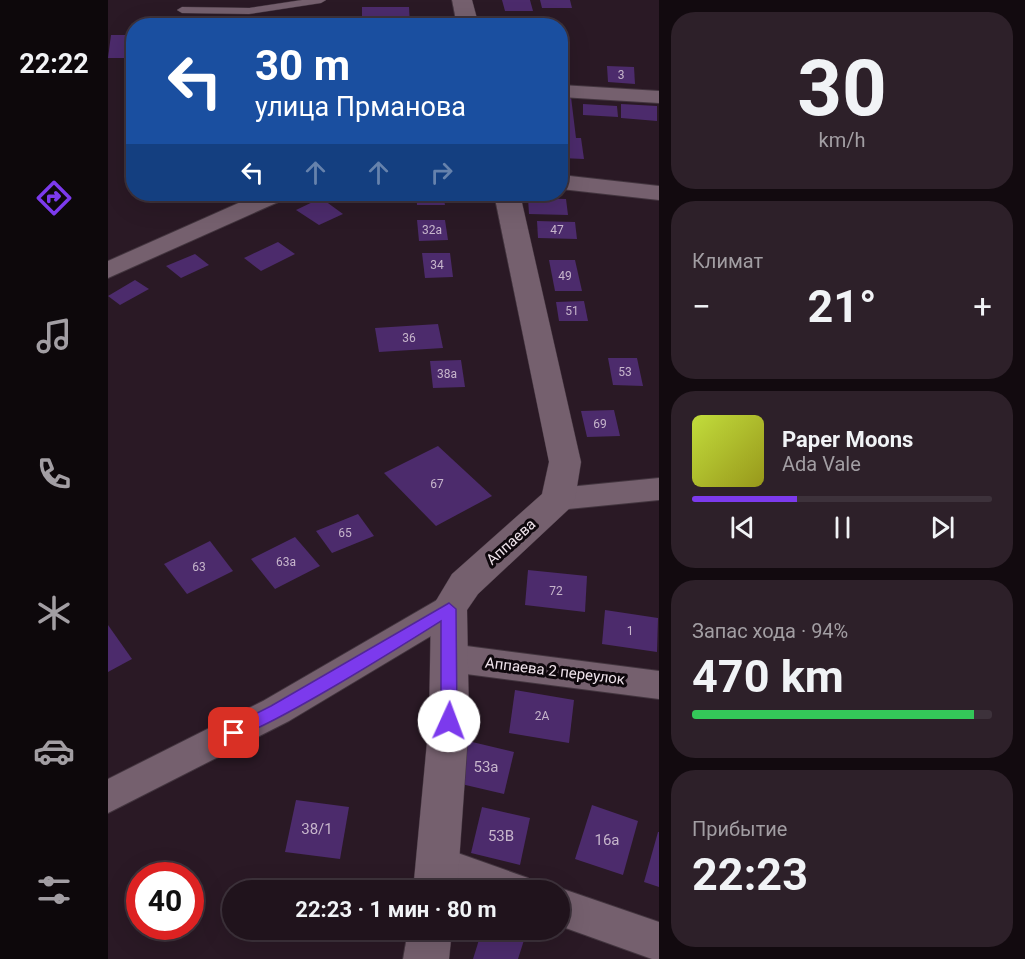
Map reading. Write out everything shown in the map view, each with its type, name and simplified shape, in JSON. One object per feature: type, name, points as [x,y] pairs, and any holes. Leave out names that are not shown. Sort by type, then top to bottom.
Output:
[{"type":"street","points":[[462,0],[466,18]]},
{"type":"street","points":[[568,91],[659,97]]},
{"type":"street","points":[[568,183],[659,193]]},
{"type":"street","points":[[108,270],[261,201]]},
{"type":"street","points":[[509,201],[565,462],[558,499],[659,489]]},
{"type":"street","name":"Аппаева","points":[[437,878],[449,721],[451,658],[447,638],[449,609],[465,584],[558,499]]},
{"type":"street","points":[[108,797],[276,711],[449,609]]},
{"type":"street","name":"Аппаева 2 переулок","points":[[451,658],[659,685]]},
{"type":"street","points":[[570,911],[659,942]]},
{"type":"street","points":[[426,959],[429,940]]},
{"type":"lane","points":[[182,10],[249,11],[321,0]]},
{"type":"building","points":[[502,0],[530,0],[533,11],[505,11]]},
{"type":"building","points":[[540,0],[570,0],[572,8],[542,8]]},
{"type":"building","points":[[362,7],[409,7],[410,18],[362,18]]},
{"type":"building","points":[[111,35],[126,35],[126,58],[108,58]]},
{"type":"building","points":[[607,66],[634,67],[635,84],[608,82]]},
{"type":"building","points":[[568,97],[571,97],[576,138],[581,138],[584,159],[568,158]]},
{"type":"building","points":[[583,104],[617,106],[618,117],[583,115]]},
{"type":"building","points":[[621,104],[657,106],[657,121],[621,118]]},
{"type":"building","points":[[315,201],[325,201],[343,214],[319,225],[296,210]]},
{"type":"building","points":[[417,201],[444,201],[445,205],[417,205]]},
{"type":"building","points":[[528,201],[566,201],[568,215],[529,214]]},
{"type":"building","points":[[417,220],[445,220],[448,240],[419,241]]},
{"type":"building","points":[[537,221],[575,222],[577,239],[538,238]]},
{"type":"building","points":[[278,242],[295,254],[261,271],[244,258]]},
{"type":"building","points":[[422,253],[450,253],[453,277],[425,278]]},
{"type":"building","points":[[195,254],[209,265],[181,278],[166,266]]},
{"type":"building","points":[[549,260],[575,260],[582,291],[555,291]]},
{"type":"building","points":[[135,280],[149,289],[120,305],[108,296]]},
{"type":"building","points":[[584,301],[588,321],[559,321],[556,302]]},
{"type":"building","points":[[438,324],[443,348],[379,352],[375,328]]},
{"type":"building","points":[[608,358],[637,358],[643,386],[613,385]]},
{"type":"building","points":[[461,360],[465,387],[433,388],[430,361]]},
{"type":"building","points":[[614,410],[620,436],[587,437],[581,411]]},
{"type":"building","points":[[438,446],[492,496],[436,526],[384,473]]},
{"type":"building","points":[[358,514],[374,536],[332,553],[316,531]]},
{"type":"building","points":[[295,537],[320,566],[275,589],[251,559]]},
{"type":"building","points":[[210,541],[233,571],[187,594],[164,564]]},
{"type":"building","points":[[528,570],[587,576],[585,612],[525,605]]},
{"type":"building","points":[[605,610],[658,618],[657,652],[602,644]]},
{"type":"building","points":[[108,625],[132,659],[108,672]]},
{"type":"building","points":[[515,690],[574,700],[569,743],[509,733]]},
{"type":"building","points":[[468,741],[514,752],[504,794],[457,783]]},
{"type":"building","points":[[296,800],[349,807],[340,859],[285,852]]},
{"type":"building","points":[[592,805],[638,821],[623,875],[575,859]]},
{"type":"building","points":[[482,807],[530,818],[520,865],[471,853]]},
{"type":"building","points":[[659,832],[659,887],[644,882]]},
{"type":"building","points":[[479,940],[524,940],[518,959],[473,959]]},
{"type":"route","points":[[234,733],[276,711],[449,609],[447,638],[451,658],[449,721]]}]
